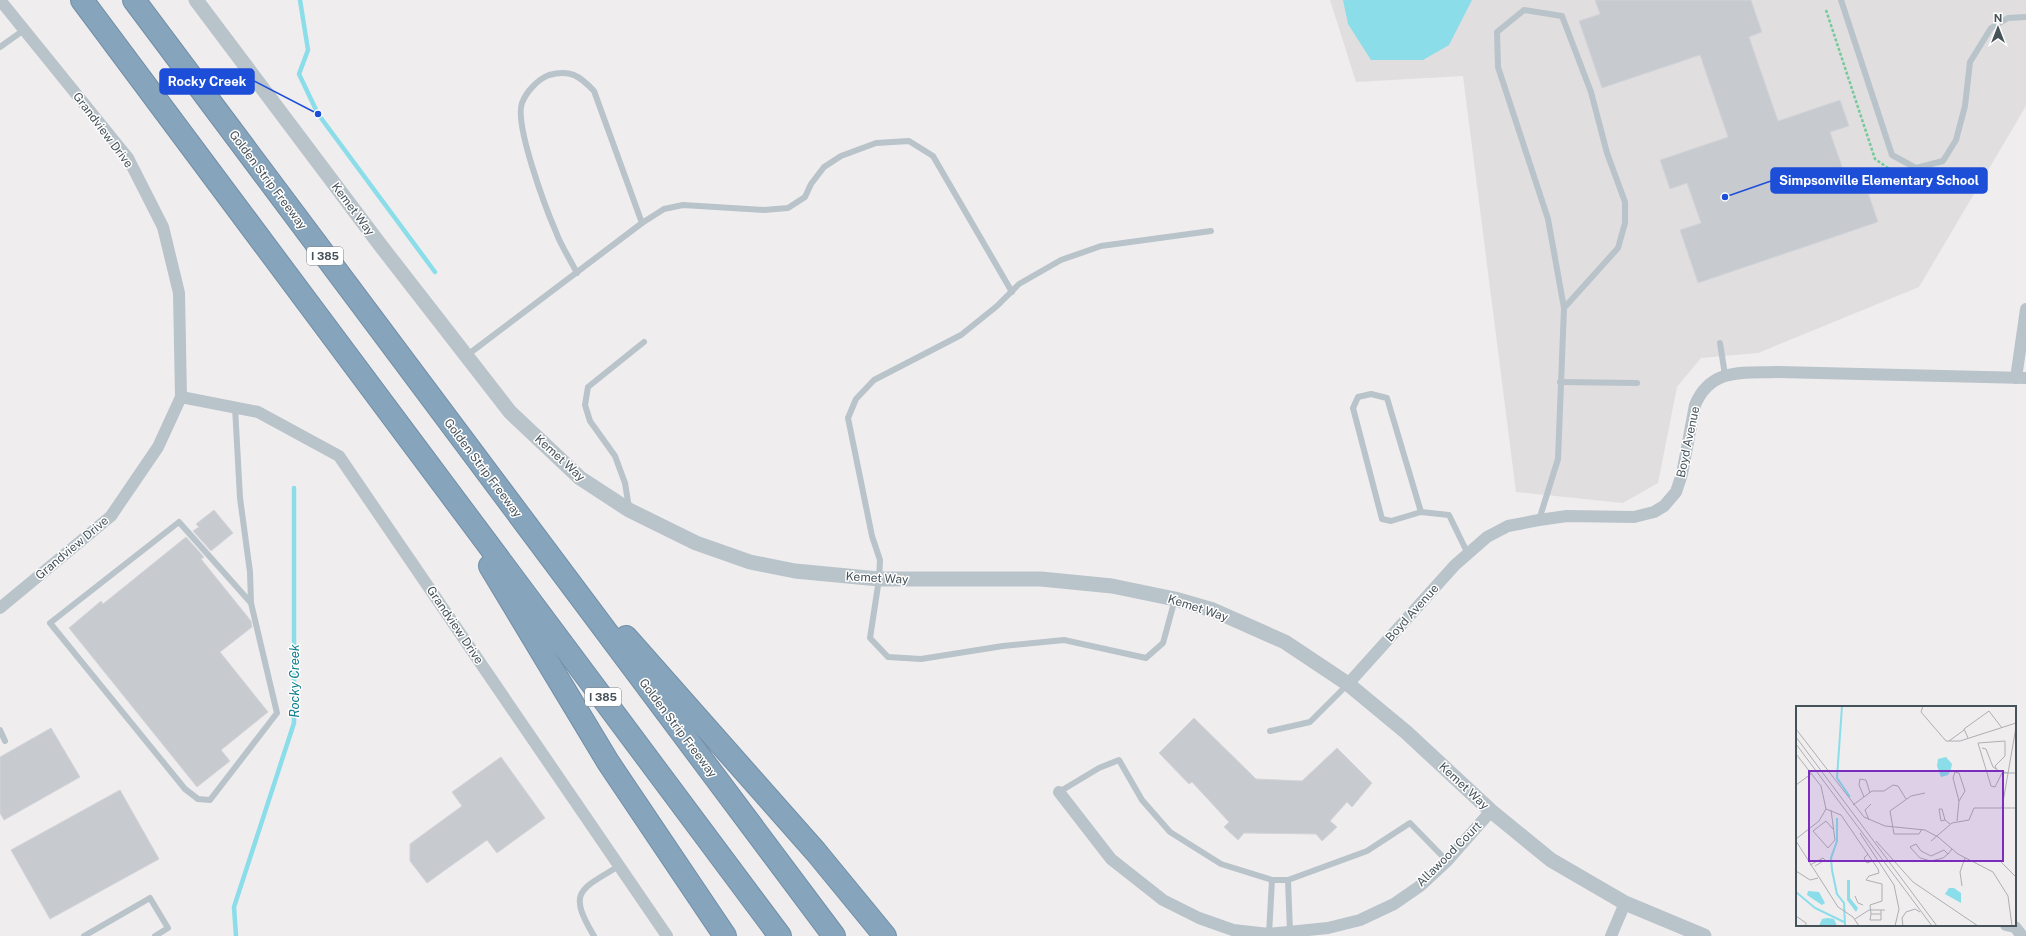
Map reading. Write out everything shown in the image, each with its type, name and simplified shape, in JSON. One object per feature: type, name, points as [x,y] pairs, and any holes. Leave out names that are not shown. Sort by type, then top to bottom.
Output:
[{"type":"highway","name":"I 385","points":[[82,0],[425,457],[780,936]]},
{"type":"highway","name":"Golden Strip Freeway","points":[[134,0],[834,936]]},
{"type":"highway","points":[[425,457],[608,762],[725,936]]},
{"type":"highway","points":[[516,512],[811,846],[884,936]]},
{"type":"street","name":"Grandview Drive","points":[[0,0],[128,158],[163,226],[179,293],[181,397],[158,447],[111,516],[0,608]]},
{"type":"street","name":"Kemet Way","points":[[196,0],[381,246],[510,412],[574,473],[629,510],[696,543],[750,562],[795,571],[879,579],[1040,580],[1112,586],[1175,599],[1213,610],[1284,642],[1348,684],[1406,732],[1491,811],[1551,860],[1625,903],[1704,936]]},
{"type":"street","points":[[2021,378],[2026,309]]},
{"type":"street","name":"Boyd Avenue","points":[[1348,684],[1438,584],[1487,537],[1508,526],[1539,520],[1567,516],[1634,517],[1654,512],[1664,506],[1676,492],[1682,474],[1695,405],[1698,398],[1709,384],[1725,375],[1778,372],[2021,378]]},
{"type":"street","name":"Grandview Drive","points":[[181,397],[258,412],[339,456],[619,866],[663,934]]},
{"type":"street","name":"Allawood Court","points":[[1059,792],[1111,859],[1163,900],[1199,918],[1233,930],[1269,934],[1328,928],[1360,920],[1394,904],[1420,886],[1447,861],[1491,811]]},
{"type":"street","points":[[1611,936],[1625,903]]},
{"type":"street","points":[[2010,926],[2015,927],[2022,936]]},
{"type":"lane","points":[[1841,0],[1892,155],[1916,168],[1943,161],[1956,140],[1965,106],[1970,62],[1991,28],[2008,18],[2026,17]]},
{"type":"lane","points":[[1539,520],[1558,459],[1564,308],[1548,219],[1498,68],[1497,32],[1524,10],[1562,16],[1590,92],[1607,153],[1625,202],[1625,223],[1618,248],[1564,308]]},
{"type":"lane","points":[[0,47],[24,30]]},
{"type":"lane","points":[[577,273],[556,232],[526,148],[521,118],[521,103],[535,84],[546,76],[560,72],[582,78],[594,91],[642,223]]},
{"type":"lane","points":[[466,356],[642,223],[664,209],[683,205],[764,210],[788,208],[805,197],[811,184],[824,167],[841,156],[876,143],[909,141],[933,156],[1012,292]]},
{"type":"lane","points":[[1175,599],[1164,643],[1146,658],[1064,640],[1003,646],[921,659],[888,657],[870,638],[879,579],[880,560],[872,536],[848,418],[856,399],[874,380],[960,335],[997,306],[1019,284],[1061,260],[1102,246],[1211,231]]},
{"type":"lane","points":[[629,510],[625,482],[615,456],[590,421],[585,405],[588,387],[644,342]]},
{"type":"lane","points":[[1720,343],[1725,375]]},
{"type":"lane","points":[[1560,382],[1637,383]]},
{"type":"lane","points":[[1421,512],[1387,398],[1372,394],[1358,397],[1353,408],[1382,519],[1391,521],[1421,512],[1448,514],[1468,554]]},
{"type":"lane","points":[[235,407],[240,498],[250,572],[251,603],[276,713],[210,800],[198,799],[185,789],[50,623],[179,522],[251,603]]},
{"type":"lane","points":[[1270,731],[1310,722],[1348,684]]},
{"type":"lane","points":[[0,730],[5,741]]},
{"type":"lane","points":[[1059,792],[1099,768],[1119,760],[1142,800],[1170,832],[1221,864],[1272,880],[1288,880],[1368,851],[1410,822],[1447,861]]},
{"type":"lane","points":[[594,936],[585,921],[578,904],[581,893],[593,882],[619,866]]},
{"type":"lane","points":[[1269,934],[1272,880]]},
{"type":"lane","points":[[1288,880],[1290,933]]},
{"type":"lane","points":[[84,936],[150,898],[168,928],[155,936]]},
{"type":"path","points":[[1826,10],[1874,159],[1901,177],[1914,177]]},
{"type":"shaded area","points":[[1330,0],[2026,0],[2026,106],[1919,287],[1758,353],[1701,358],[1677,387],[1658,483],[1623,503],[1516,492],[1463,76],[1356,82]]},
{"type":"water","points":[[1343,0],[1472,0],[1449,45],[1423,60],[1371,60],[1348,24]]},
{"type":"building","points":[[1595,0],[1751,0],[1762,32],[1749,37],[1778,121],[1840,100],[1849,126],[1830,132],[1845,175],[1860,169],[1878,222],[1698,283],[1680,230],[1701,223],[1687,183],[1670,189],[1660,160],[1728,137],[1700,55],[1602,88],[1579,21],[1600,14]]},
{"type":"building","points":[[214,510],[233,533],[211,551],[193,531],[199,527],[196,524]]},
{"type":"building","points":[[186,537],[204,557],[201,559],[251,621],[252,627],[220,652],[268,712],[221,750],[230,761],[197,787],[69,628],[101,601],[103,604]]},
{"type":"building","points":[[1194,718],[1256,779],[1302,781],[1337,748],[1372,783],[1352,807],[1347,802],[1330,821],[1337,827],[1322,841],[1316,834],[1244,833],[1238,840],[1224,827],[1229,822],[1192,782],[1189,784],[1159,753]]},
{"type":"building","points":[[51,728],[80,777],[4,820],[0,813],[0,757]]},
{"type":"building","points":[[501,757],[545,818],[497,853],[487,840],[427,883],[410,861],[410,844],[462,806],[452,792]]},
{"type":"building","points":[[120,790],[159,859],[50,919],[11,850]]},
{"type":"waterway","name":"Rocky Creek","points":[[300,0],[308,50],[299,74],[318,114],[435,272]]},
{"type":"waterway","name":"Rocky Creek","points":[[236,936],[234,907],[294,723],[294,488]]},
{"type":"place","name":"Rocky Creek","points":[[318,114]]},
{"type":"place","name":"Simpsonville Elementary School","points":[[1725,197]]}]
